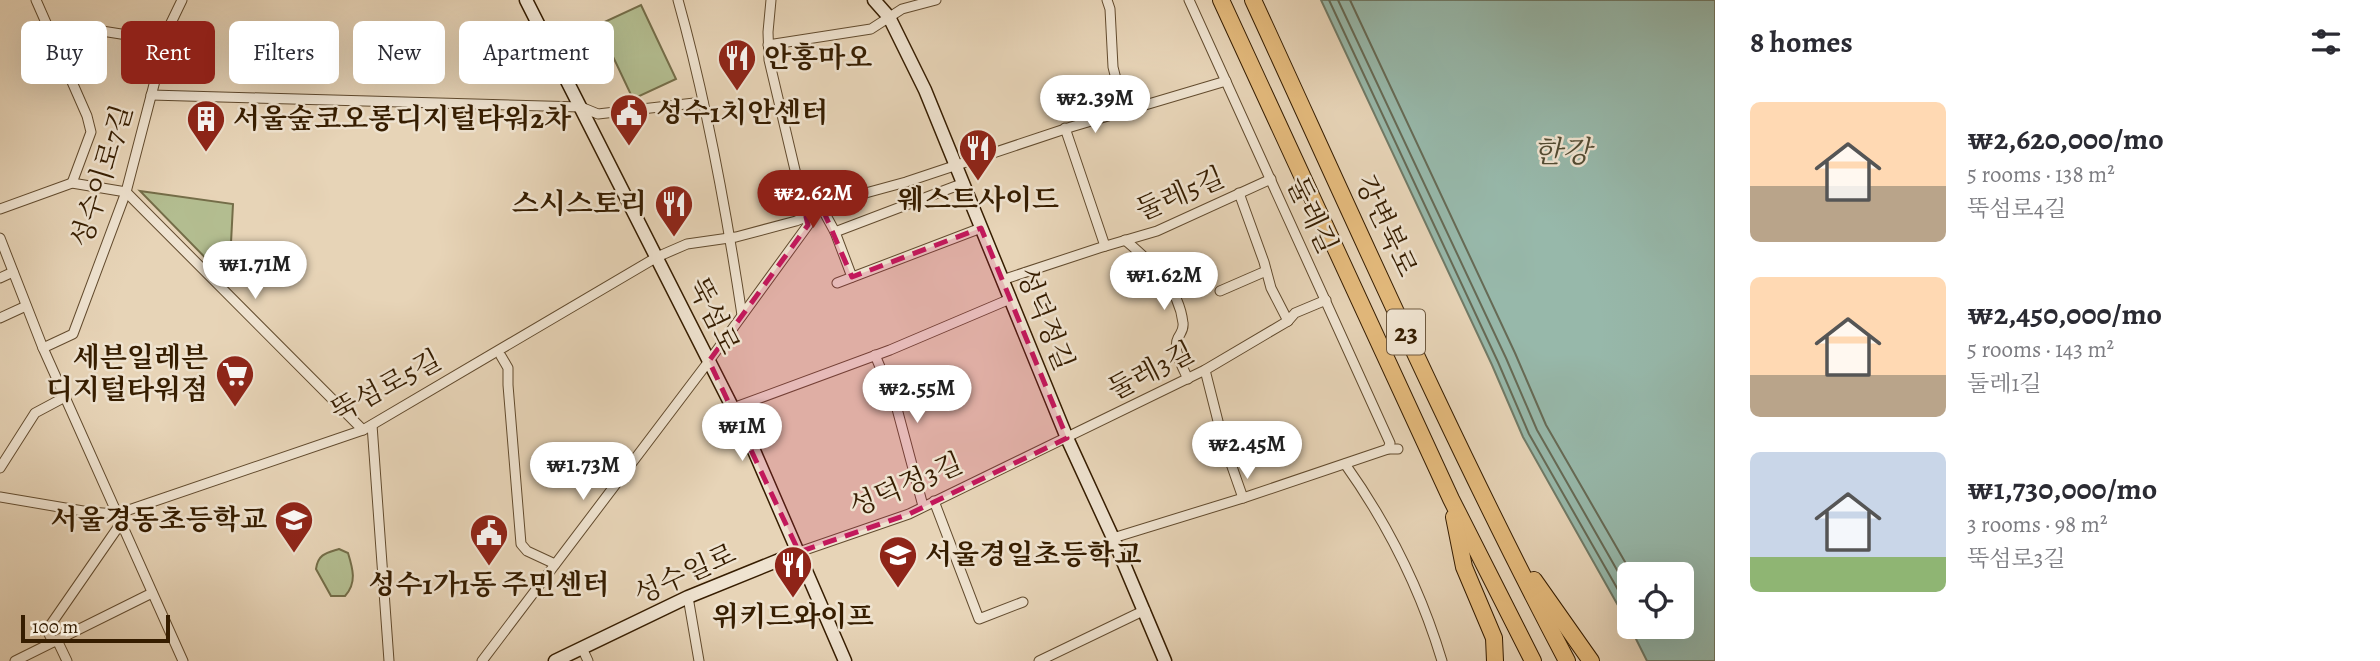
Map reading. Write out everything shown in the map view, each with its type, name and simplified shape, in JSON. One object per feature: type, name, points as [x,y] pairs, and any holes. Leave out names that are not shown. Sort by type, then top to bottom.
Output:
[{"type":"highway","name":"강변북로","points":[[1221,0],[1451,499],[1532,661]]},
{"type":"highway","name":"강변북로","points":[[1253,0],[1500,532],[1567,661]]},
{"type":"highway","points":[[1451,499],[1464,567],[1494,638],[1494,661]]},
{"type":"highway","points":[[1500,532],[1591,661]]},
{"type":"street","points":[[36,0],[45,21]]},
{"type":"street","name":"성수이로7길","points":[[172,21],[182,0]]},
{"type":"street","name":"뚝섬로","points":[[526,0],[752,446],[845,661]]},
{"type":"street","points":[[678,0],[699,73],[742,315]]},
{"type":"street","points":[[482,661],[709,361],[808,225],[769,60],[771,0]]},
{"type":"street","name":"성덕정길","points":[[874,0],[889,17],[925,90],[1067,438],[1165,661]]},
{"type":"street","points":[[768,45],[871,29],[902,9],[936,0]]},
{"type":"street","points":[[1107,0],[1114,68],[1124,111]]},
{"type":"street","name":"둘레길","points":[[1189,0],[1393,449],[1345,464]]},
{"type":"street","name":"뚝섬로5길","points":[[119,518],[367,427],[657,257],[687,244],[730,238],[806,217],[862,194],[1065,128],[1226,81]]},
{"type":"street","points":[[72,183],[91,132],[73,84]]},
{"type":"street","name":"성수이로7길","points":[[43,348],[73,334],[126,192],[155,84]]},
{"type":"street","points":[[152,95],[581,107],[598,114],[703,102]]},
{"type":"street","name":"둘레5길","points":[[1065,128],[1105,246]]},
{"type":"street","name":"둘레5길","points":[[1002,280],[1157,231],[1271,179]]},
{"type":"street","points":[[0,209],[72,183],[126,192],[367,427],[389,661]]},
{"type":"street","points":[[835,232],[964,183]]},
{"type":"street","points":[[1240,193],[1278,304],[1288,321]]},
{"type":"street","points":[[823,210],[835,232],[852,277]]},
{"type":"street","points":[[837,283],[981,228]]},
{"type":"street","points":[[0,237],[3,255],[13,272],[43,348],[181,661]]},
{"type":"street","points":[[1125,240],[1145,257],[1168,283],[1184,326],[1177,344],[1188,379]]},
{"type":"street","points":[[1220,291],[1266,271]]},
{"type":"street","points":[[0,278],[13,272]]},
{"type":"street","points":[[733,408],[876,355],[1010,299]]},
{"type":"street","name":"둘레3길","points":[[1067,438],[1205,370],[1288,321],[1295,313],[1326,300]]},
{"type":"street","points":[[0,317],[26,306]]},
{"type":"street","points":[[876,355],[896,405],[923,506]]},
{"type":"street","points":[[501,356],[508,368],[521,544],[527,551],[555,564]]},
{"type":"street","points":[[1205,370],[1223,441],[1243,498]]},
{"type":"street","points":[[0,468],[35,413],[65,397]]},
{"type":"street","name":"성덕정3길","points":[[799,552],[908,514],[1067,438]]},
{"type":"street","points":[[1113,538],[1345,464],[1371,503],[1399,554],[1426,613],[1442,661]]},
{"type":"street","points":[[0,497],[119,518]]},
{"type":"street","points":[[934,501],[979,619],[1023,602]]},
{"type":"street","points":[[67,661],[47,630],[119,518]]},
{"type":"street","name":"성수일로","points":[[555,661],[688,597],[799,552]]},
{"type":"street","points":[[15,661],[152,593]]},
{"type":"street","points":[[688,597],[699,661]]},
{"type":"street","points":[[1039,661],[1144,610]]},
{"type":"street","points":[[582,648],[588,661]]},
{"type":"highlighted area","points":[[823,210],[852,277],[981,228],[1067,438],[909,514],[799,552],[709,361],[808,225],[806,217]]},
{"type":"green space","points":[[641,5],[676,79],[633,99],[614,59],[614,21],[607,21]]},
{"type":"green space","points":[[140,191],[233,204],[229,282]]},
{"type":"green space","points":[[339,549],[348,553],[353,581],[345,596],[331,596],[316,569],[321,557]]},
{"type":"water","name":"한강","points":[[1321,0],[1715,0],[1715,661],[1647,661],[1636,639],[1694,639],[1694,562],[1617,562],[1617,604],[1523,437]]},
{"type":"place","name":"안홍마오","points":[[737,92]]},
{"type":"place","name":"성수1치안센터","points":[[629,147]]},
{"type":"place","name":"서울숲코오롱디지털타워2차","points":[[206,153]]},
{"type":"place","name":"웨스트사이드","points":[[978,182]]},
{"type":"place","name":"스시스토리","points":[[674,238]]},
{"type":"place","name":"세븐일레븐 디지털타워점","points":[[235,408]]},
{"type":"place","name":"서울경동초등학교","points":[[294,554]]},
{"type":"place","name":"성수1가1동 주민센터","points":[[489,567]]},
{"type":"place","name":"서울경일초등학교","points":[[898,589]]},
{"type":"place","name":"위키드와이프","points":[[793,599]]}]
